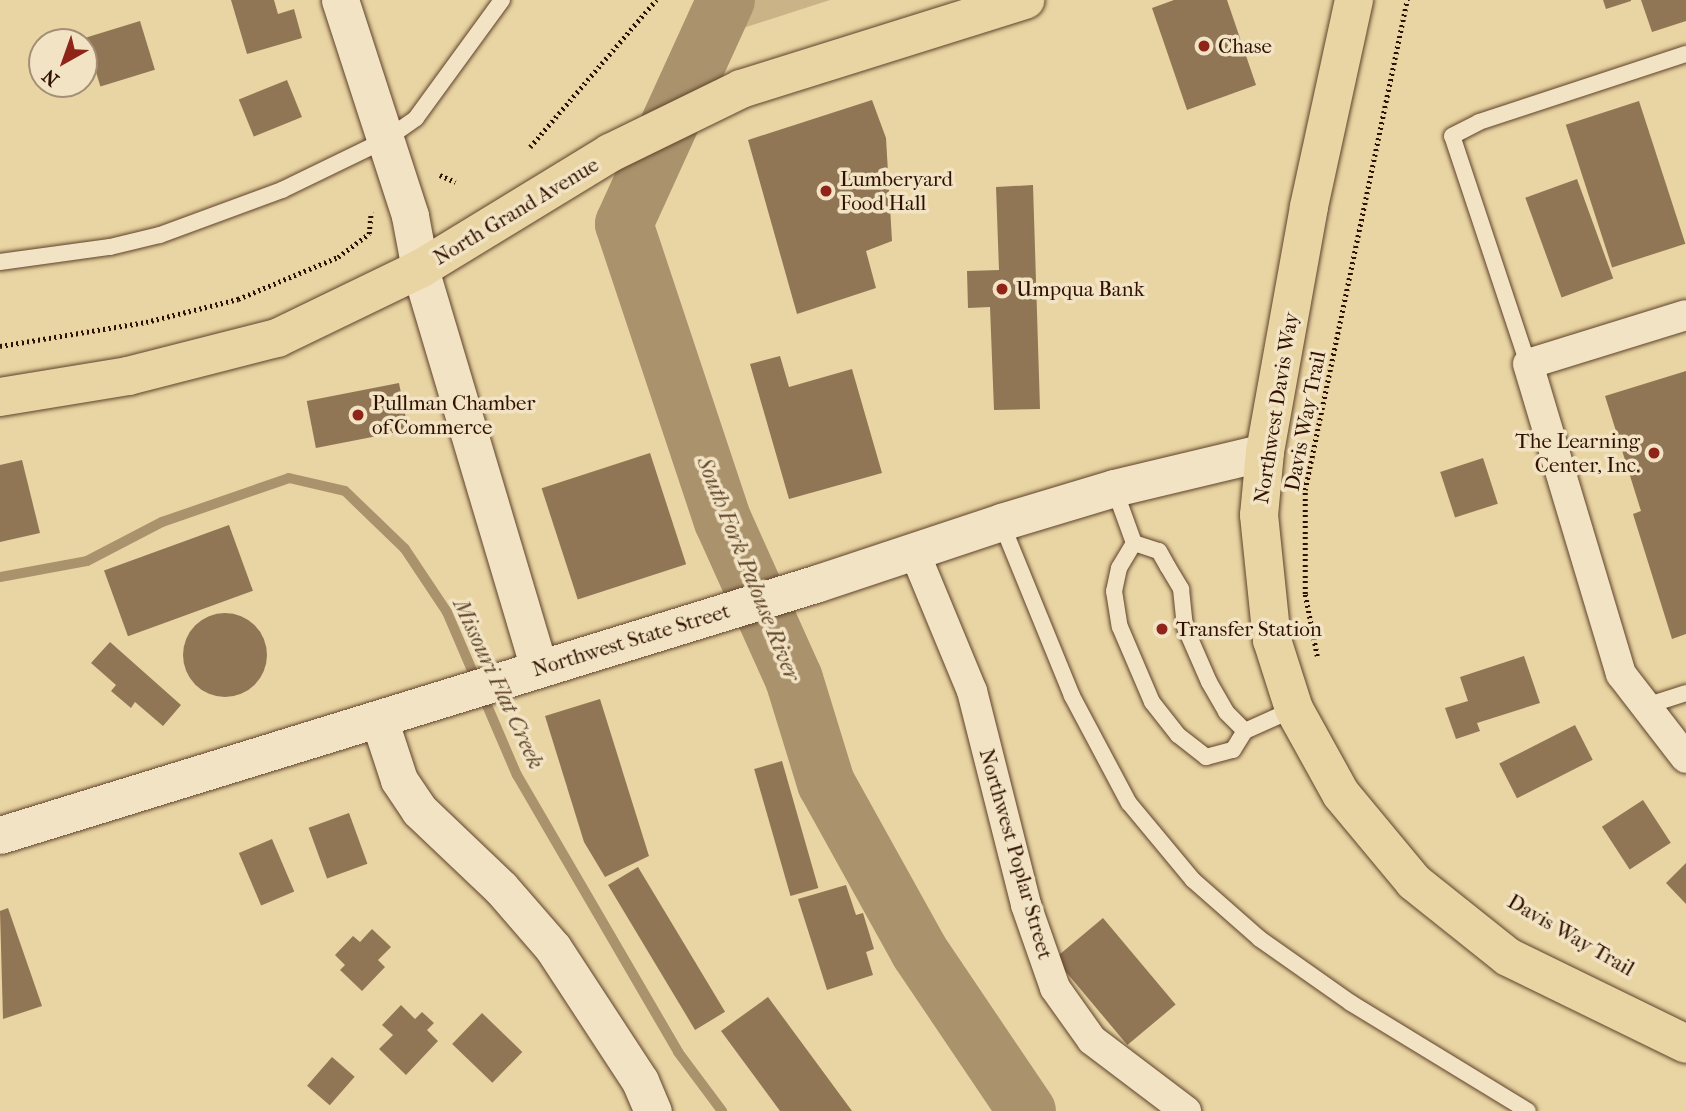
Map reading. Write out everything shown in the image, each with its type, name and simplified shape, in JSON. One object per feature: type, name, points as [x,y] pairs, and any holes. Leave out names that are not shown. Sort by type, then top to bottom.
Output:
[{"type":"main road","name":"North Grand Avenue","points":[[0,397],[128,376],[277,338],[419,269],[610,153],[741,89],[1025,0]]},
{"type":"main road","name":"Northwest Davis Way","points":[[1354,0],[1309,207],[1265,452],[1259,515],[1262,575],[1272,640],[1294,709],[1358,816],[1414,882],[1458,920],[1530,969],[1686,1044]]},
{"type":"street","points":[[340,0],[370,148],[410,216],[419,269],[524,673]]},
{"type":"street","points":[[1686,315],[1528,364],[1621,674],[1686,758]]},
{"type":"street","name":"Northwest State Street","points":[[0,835],[818,583],[1002,522],[1115,488],[1265,452]]},
{"type":"street","name":"Northwest Poplar Street","points":[[914,551],[972,691],[1026,905],[1055,988],[1092,1040],[1186,1111]]},
{"type":"street","points":[[379,719],[399,780],[419,810],[501,888],[553,948],[640,1081],[653,1111]]},
{"type":"lane","points":[[0,262],[110,247],[160,235],[282,190],[370,148],[416,118],[502,0]]},
{"type":"lane","points":[[1528,364],[1452,136],[1479,122],[1686,54]]},
{"type":"lane","points":[[1115,488],[1134,543]]},
{"type":"lane","points":[[1002,522],[1072,696],[1129,803],[1193,880],[1260,939],[1351,1003],[1528,1111]]},
{"type":"lane","points":[[1134,543],[1119,568],[1114,592],[1120,627],[1152,702],[1178,735],[1206,757],[1233,750],[1245,731],[1294,709]]},
{"type":"lane","points":[[1134,543],[1158,551],[1181,589],[1185,627],[1209,682],[1226,712],[1245,731]]},
{"type":"lane","points":[[1646,706],[1686,693]]},
{"type":"path","points":[[530,147],[656,0]]},
{"type":"path","name":"Davis Way Trail","points":[[1318,660],[1306,594],[1306,490],[1407,0]]},
{"type":"path","points":[[440,175],[456,183]]},
{"type":"path","points":[[0,345],[146,322],[238,299],[338,257],[369,234]]},
{"type":"shaded area","points":[[751,0],[830,0],[737,30]]},
{"type":"building","points":[[231,0],[274,0],[278,14],[294,9],[302,38],[247,54]]},
{"type":"building","name":"Chase","points":[[1174,0],[1227,0],[1256,85],[1187,110],[1152,8]]},
{"type":"building","points":[[1603,0],[1631,0],[1631,1],[1606,9]]},
{"type":"building","points":[[1641,0],[1686,0],[1686,21],[1652,32]]},
{"type":"building","points":[[140,21],[155,70],[100,86],[98,34]]},
{"type":"building","points":[[287,80],[302,117],[254,137],[239,99]]},
{"type":"building","name":"Lumberyard Food Hall","points":[[872,100],[886,138],[892,241],[866,251],[876,288],[797,314],[748,140]]},
{"type":"building","points":[[1639,101],[1685,244],[1612,267],[1566,125]]},
{"type":"building","points":[[1577,179],[1613,279],[1562,297],[1525,198]]},
{"type":"building","name":"Umpqua Bank","points":[[1033,185],[1040,409],[994,410],[990,307],[968,308],[967,271],[999,270],[996,187]]},
{"type":"building","points":[[780,356],[789,387],[852,369],[882,473],[789,499],[750,364]]},
{"type":"building","name":"The Learning Center, Inc.","points":[[1686,371],[1686,634],[1672,639],[1633,514],[1641,511],[1605,396]]},
{"type":"building","name":"Pullman Chamber of Commerce","points":[[399,383],[408,430],[316,448],[307,401]]},
{"type":"building","points":[[650,453],[686,564],[578,600],[542,488]]},
{"type":"building","points":[[1483,458],[1498,504],[1455,518],[1440,472]]},
{"type":"building","points":[[22,460],[40,533],[0,542],[0,465]]},
{"type":"building","points":[[229,525],[253,591],[128,636],[104,570]]},
{"type":"building","points":[[225,613],[241,616],[255,625],[264,639],[267,655],[264,671],[255,685],[241,694],[225,697],[209,694],[195,685],[186,671],[183,655],[186,639],[195,625],[209,616]]},
{"type":"building","points":[[110,642],[181,705],[163,726],[135,702],[131,708],[111,691],[116,685],[91,663]]},
{"type":"building","points":[[1524,656],[1540,703],[1477,723],[1480,731],[1456,739],[1445,708],[1468,701],[1460,677]]},
{"type":"building","points":[[600,699],[649,856],[605,877],[584,842],[545,716]]},
{"type":"building","points":[[1575,725],[1593,760],[1517,798],[1499,764]]},
{"type":"building","points":[[782,761],[818,888],[791,896],[754,769]]},
{"type":"building","points":[[1643,800],[1671,843],[1630,869],[1602,827]]},
{"type":"building","points":[[349,813],[367,864],[327,878],[309,828]]},
{"type":"building","points":[[272,839],[294,891],[261,906],[239,853]]},
{"type":"building","points":[[1686,863],[1686,904],[1666,883]]},
{"type":"building","points":[[638,867],[725,1012],[695,1030],[608,885]]},
{"type":"building","points":[[846,885],[856,915],[863,913],[874,949],[866,952],[873,975],[827,990],[798,899]]},
{"type":"building","points":[[8,908],[42,1006],[3,1019],[0,911]]},
{"type":"building","points":[[1103,918],[1176,1005],[1127,1045],[1055,958]]},
{"type":"building","points":[[372,929],[391,947],[378,960],[385,967],[362,991],[340,970],[345,965],[335,955],[353,936],[360,942]]},
{"type":"building","points":[[768,997],[852,1111],[780,1111],[721,1031]]},
{"type":"building","points":[[401,1005],[415,1019],[422,1012],[434,1023],[427,1030],[438,1041],[406,1075],[379,1049],[393,1035],[382,1025]]},
{"type":"building","points":[[482,1013],[522,1052],[492,1083],[452,1044]]},
{"type":"building","points":[[332,1057],[355,1077],[330,1105],[307,1086]]},
{"type":"waterway","name":"South Fork Palouse River","points":[[726,0],[624,224],[723,521],[794,679],[826,783],[919,951],[1027,1111]]},
{"type":"waterway","name":"Missouri Flat Creek","points":[[0,577],[87,561],[162,522],[289,478],[345,491],[405,549],[447,612],[517,775],[678,1052],[722,1111]]},
{"type":"place","name":"Chase","points":[[1204,46]]},
{"type":"place","name":"Lumberyard Food Hall","points":[[826,191]]},
{"type":"place","name":"Umpqua Bank","points":[[1002,289]]},
{"type":"place","name":"Pullman Chamber of Commerce","points":[[358,415]]},
{"type":"place","name":"The Learning Center, Inc.","points":[[1654,453]]},
{"type":"place","name":"Transfer Station","points":[[1162,629]]}]
